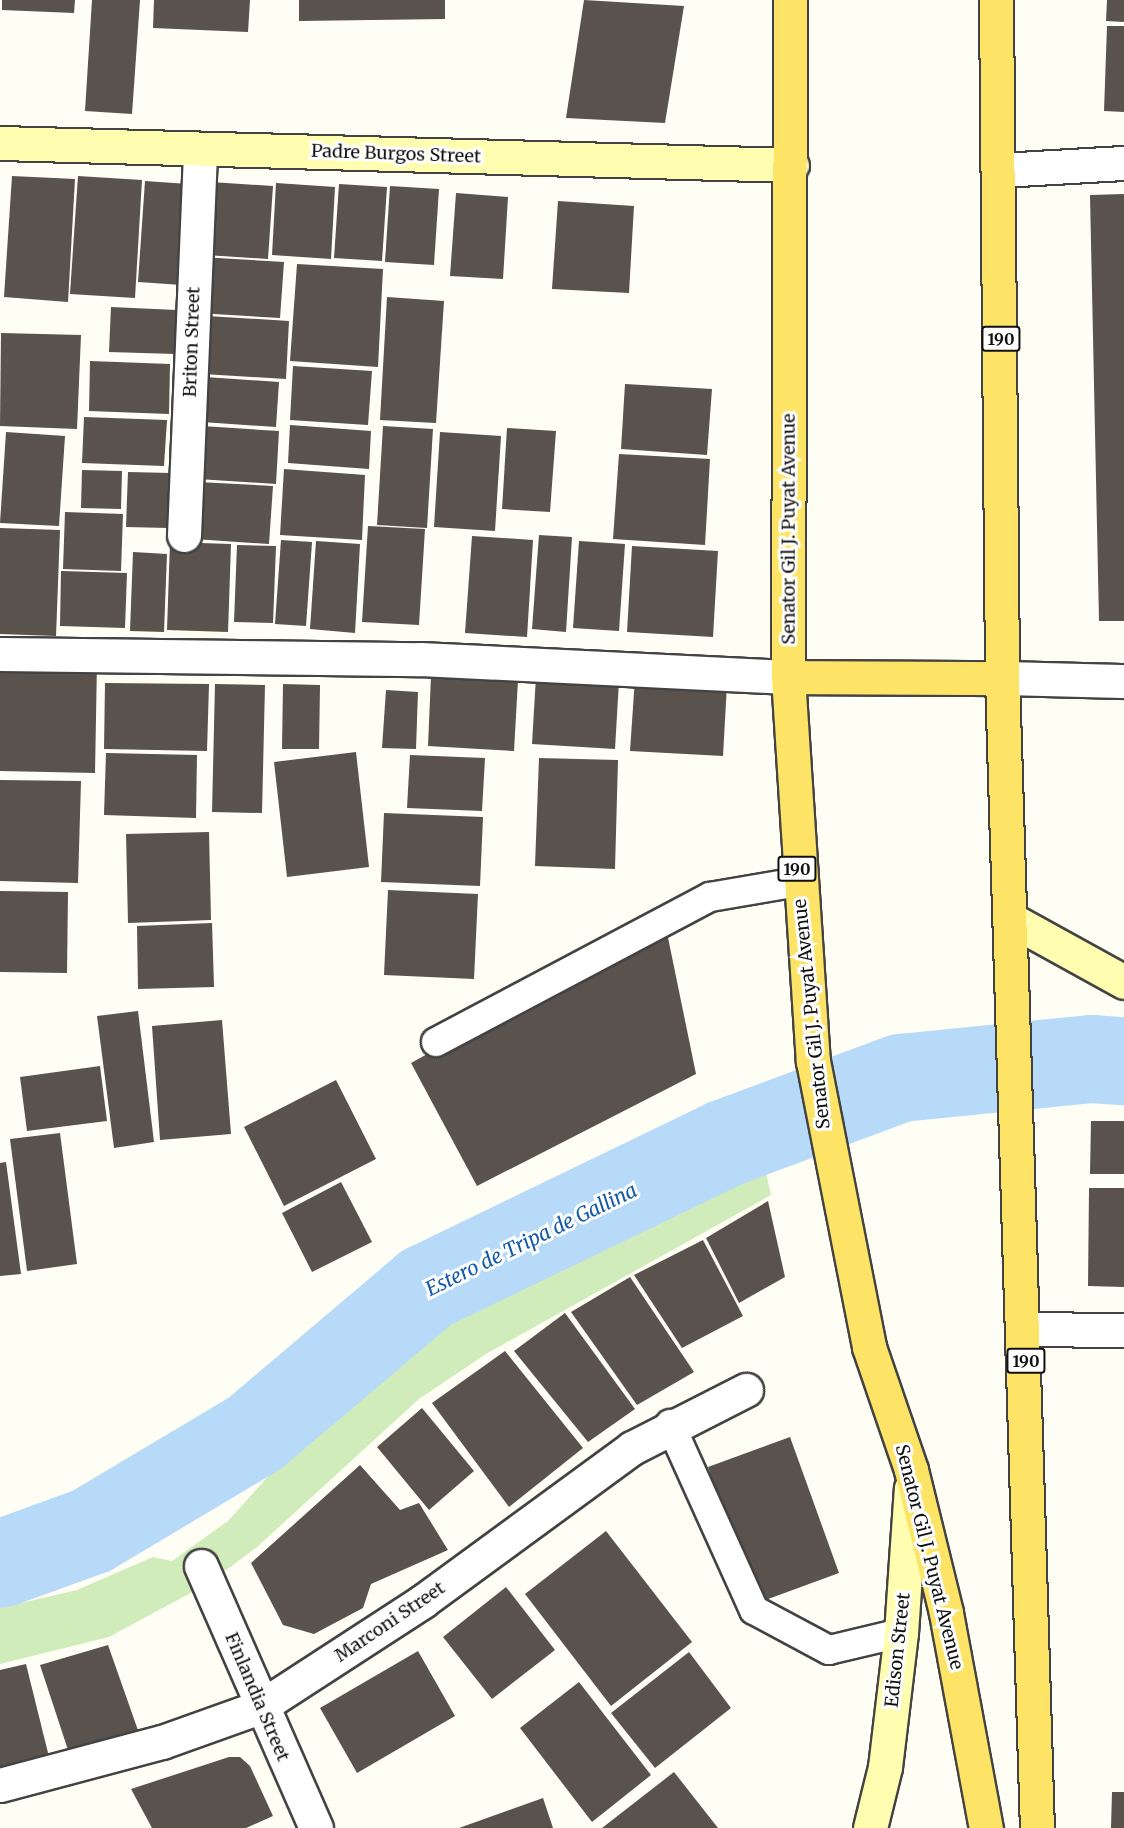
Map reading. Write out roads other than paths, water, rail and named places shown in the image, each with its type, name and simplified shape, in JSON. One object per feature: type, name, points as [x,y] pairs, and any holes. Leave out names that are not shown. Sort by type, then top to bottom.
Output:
[{"type":"main road","name":"Senator Gil J. Puyat Avenue","points":[[790,0],[792,165],[788,677],[798,882],[813,1061],[829,1154],[870,1347],[911,1470],[946,1613],[986,1828]]},
{"type":"main road","name":"190","points":[[996,0],[1001,170],[1002,678],[1024,1329],[1037,1828]]},
{"type":"main road","points":[[788,677],[1002,678]]},
{"type":"street","name":"Padre Burgos Street","points":[[0,143],[792,165]]},
{"type":"street","name":"Briton Street","points":[[184,535],[200,149]]},
{"type":"street","points":[[1001,170],[1124,163]]},
{"type":"street","points":[[0,654],[420,659],[788,677]]},
{"type":"street","points":[[1002,678],[1124,681]]},
{"type":"street","points":[[1010,919],[1124,982]]},
{"type":"street","points":[[1024,1329],[1124,1330]]},
{"type":"street","name":"Marconi Street","points":[[0,1785],[162,1742],[260,1707],[423,1601],[670,1424],[746,1390]]},
{"type":"street","name":"Edison Street","points":[[870,1828],[885,1767],[901,1633],[911,1470]]},
{"type":"street","name":"Finlandia Street","points":[[201,1566],[260,1707],[316,1828]]},
{"type":"lane","points":[[436,1042],[710,897],[798,882]]},
{"type":"lane","points":[[670,1424],[754,1611],[830,1650],[901,1633]]},
{"type":"waterway","name":"Estero de Tripa de Gallina","points":[[0,1564],[91,1531],[254,1434],[426,1288],[726,1143],[901,1078],[1092,1059],[1124,1061]]}]
